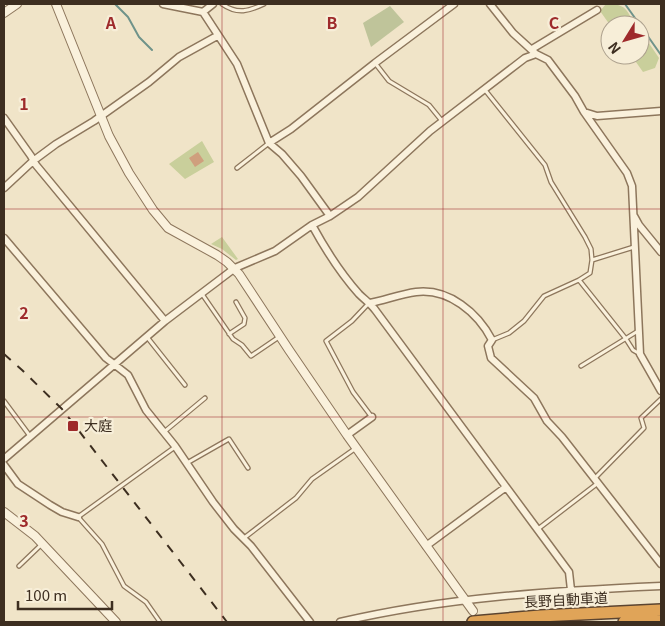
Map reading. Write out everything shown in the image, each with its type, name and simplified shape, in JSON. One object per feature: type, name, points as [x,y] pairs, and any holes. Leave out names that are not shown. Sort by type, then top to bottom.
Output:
[{"type":"highway","name":"長野自動車道","points":[[473,617],[661,610]]},
{"type":"highway","points":[[624,622],[661,621]]},
{"type":"street","points":[[4,13],[17,4]]},
{"type":"street","points":[[56,4],[109,136],[129,173],[159,219],[168,228],[217,255],[235,268],[356,448],[465,599],[473,617]]},
{"type":"street","points":[[163,4],[203,12],[213,4]]},
{"type":"street","points":[[270,143],[454,4]]},
{"type":"street","points":[[490,4],[513,33],[548,60],[575,96],[627,173],[632,186],[640,354],[661,391]]},
{"type":"street","points":[[4,459],[166,321],[235,268],[275,250],[312,225],[330,216],[369,188],[442,122],[484,89],[534,51],[597,10]]},
{"type":"street","points":[[203,12],[216,36],[236,64],[270,143],[301,176],[330,216]]},
{"type":"street","points":[[4,188],[33,160],[149,82],[179,57],[216,36]]},
{"type":"street","points":[[584,112],[597,116],[661,111]]},
{"type":"street","points":[[4,118],[33,160],[166,321]]},
{"type":"street","points":[[633,214],[639,225],[661,252]]},
{"type":"street","points":[[312,225],[324,246],[359,293],[370,303],[569,572],[571,603]]},
{"type":"street","points":[[4,238],[106,358],[128,376],[146,410],[175,446],[234,529],[244,538],[310,622]]},
{"type":"street","points":[[370,303],[417,292],[435,293],[461,304],[472,313],[485,328],[492,340],[488,346],[491,358],[534,398],[547,421],[562,437],[661,564]]},
{"type":"street","points":[[347,435],[372,416]]},
{"type":"street","points":[[4,466],[18,484],[62,512],[78,517]]},
{"type":"street","points":[[426,546],[506,486]]},
{"type":"street","points":[[4,512],[19,522],[42,544],[116,622]]},
{"type":"street","points":[[340,622],[465,599],[571,590],[661,586]]},
{"type":"lane","points":[[222,4],[238,11],[250,11],[264,4]]},
{"type":"lane","points":[[375,63],[390,81],[429,104],[442,122]]},
{"type":"lane","points":[[484,89],[545,165],[551,182],[591,248],[592,260],[590,273],[544,296],[524,321],[509,333],[492,340]]},
{"type":"lane","points":[[237,168],[270,143]]},
{"type":"lane","points":[[592,260],[634,247]]},
{"type":"lane","points":[[579,280],[633,350],[640,354]]},
{"type":"lane","points":[[202,294],[229,334],[251,356],[280,337]]},
{"type":"lane","points":[[229,334],[244,324],[245,318],[236,302]]},
{"type":"lane","points":[[370,303],[326,340],[353,392],[372,416]]},
{"type":"lane","points":[[581,366],[638,331]]},
{"type":"lane","points":[[146,338],[184,385]]},
{"type":"lane","points":[[163,432],[205,398]]},
{"type":"lane","points":[[538,530],[596,480],[644,428],[641,418],[661,399]]},
{"type":"lane","points":[[4,401],[30,437]]},
{"type":"lane","points":[[187,463],[229,439],[248,468]]},
{"type":"lane","points":[[160,622],[146,602],[124,586],[102,544],[78,517],[175,446]]},
{"type":"lane","points":[[244,538],[296,498],[312,479],[356,448]]},
{"type":"lane","points":[[19,566],[42,544]]},
{"type":"green space","points":[[606,4],[618,5],[625,8],[630,15],[603,15],[600,11]]},
{"type":"green space","points":[[390,6],[404,22],[371,47],[363,23]]},
{"type":"green space","points":[[650,45],[659,58],[655,68],[643,72],[638,65],[650,65]]},
{"type":"green space","points":[[202,141],[214,162],[185,179],[169,164]]},
{"type":"green space","points":[[222,237],[238,259],[236,260],[222,249],[211,244]]},
{"type":"building","points":[[198,152],[204,161],[195,167],[189,158]]},
{"type":"waterway","points":[[115,4],[128,17],[139,37],[152,50]]},
{"type":"waterway","points":[[625,4],[633,15]]},
{"type":"waterway","points":[[650,39],[661,55]]},
{"type":"railway","points":[[4,354],[62,409],[227,622]]},
{"type":"place","name":"大庭","points":[[73,426]]}]
